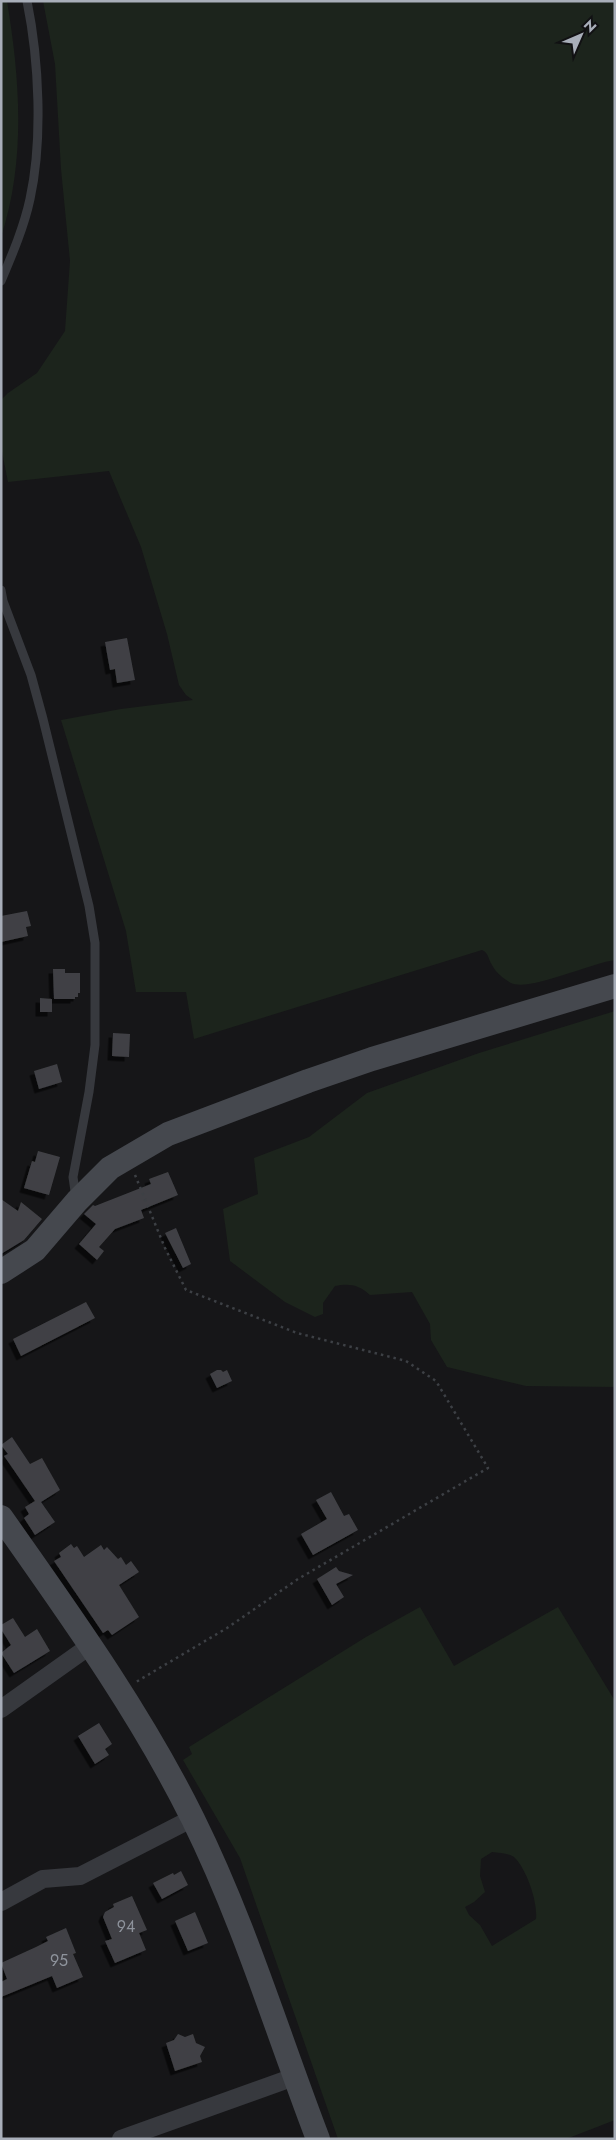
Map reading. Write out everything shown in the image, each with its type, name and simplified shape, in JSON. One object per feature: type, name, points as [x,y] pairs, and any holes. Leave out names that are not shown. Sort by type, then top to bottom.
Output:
[{"type":"street","points":[[1,1272],[35,1250],[104,1173],[168,1134],[372,1059],[615,986]]},
{"type":"street","points":[[1,1517],[91,1645],[150,1739],[193,1818],[225,1886],[318,2139]]},
{"type":"street","points":[[1,1709],[91,1645]]},
{"type":"street","points":[[1,1902],[43,1879],[80,1876],[193,1818]]},
{"type":"street","points":[[121,2139],[157,2132],[294,2077]]},
{"type":"lane","points":[[1,282],[15,248],[30,198],[35,158],[38,118],[32,25],[27,1]]},
{"type":"lane","points":[[1,590],[3,601],[31,675],[43,720],[90,906],[95,943],[95,1045],[73,1177],[77,1201]]},
{"type":"path","points":[[120,1691],[227,1628],[298,1579],[488,1468],[436,1381],[406,1361],[297,1333],[186,1290],[165,1248],[128,1158]]},
{"type":"shaded area","points":[[1,1],[7,1],[12,30],[18,120],[14,179],[1,237]]},
{"type":"shaded area","points":[[43,1],[615,1],[615,960],[531,984],[519,985],[511,983],[500,976],[486,953],[482,950],[194,1039],[186,992],[136,992],[126,931],[61,720],[121,709],[193,700],[186,695],[179,685],[167,634],[141,547],[109,471],[8,482],[1,447],[1,400],[37,373],[65,331],[70,261],[61,169],[55,64]]},
{"type":"shaded area","points":[[615,1011],[615,1387],[526,1386],[447,1367],[431,1340],[430,1324],[412,1292],[370,1295],[354,1286],[335,1286],[323,1303],[323,1314],[315,1317],[285,1302],[230,1261],[223,1209],[258,1194],[254,1158],[309,1137],[367,1093],[479,1053]]},
{"type":"shaded area","points":[[420,1607],[454,1666],[558,1607],[615,1701],[615,2120],[566,2139],[338,2139],[240,1858],[183,1760],[192,1754],[189,1747],[366,1637]],"holes":[[[492,1852],[510,1855],[519,1863],[527,1878],[536,1912],[536,1919],[492,1946],[480,1925],[469,1915],[465,1907],[485,1892],[480,1876],[481,1859]]]},
{"type":"building","points":[[127,638],[135,680],[117,683],[115,669],[110,670],[105,642]]},
{"type":"building","points":[[27,911],[31,926],[26,927],[28,936],[1,942],[1,916]]},
{"type":"building","points":[[53,969],[65,969],[65,973],[80,973],[80,993],[78,993],[78,997],[75,997],[75,999],[54,999]]},
{"type":"building","points":[[40,998],[52,999],[52,1012],[40,1012]]},
{"type":"building","points":[[113,1033],[130,1034],[129,1057],[112,1056]]},
{"type":"building","points":[[57,1064],[62,1082],[39,1089],[34,1071]]},
{"type":"building","points":[[38,1151],[60,1157],[49,1195],[24,1188],[32,1161],[35,1162]]},
{"type":"building","points":[[168,1172],[178,1195],[141,1210],[144,1218],[115,1229],[99,1247],[104,1251],[97,1260],[79,1244],[96,1224],[84,1214],[93,1205],[95,1206],[151,1184],[149,1179]]},
{"type":"building","points":[[1,1199],[18,1211],[21,1202],[42,1219],[24,1240],[1,1254]]},
{"type":"building","points":[[176,1228],[191,1264],[183,1268],[165,1233]]},
{"type":"building","points":[[86,1302],[95,1318],[21,1356],[13,1339]]},
{"type":"building","points":[[217,1370],[223,1372],[227,1370],[232,1381],[217,1388],[210,1374]]},
{"type":"building","points":[[12,1437],[30,1464],[42,1458],[60,1490],[41,1502],[55,1522],[35,1535],[24,1518],[29,1514],[25,1507],[35,1501],[4,1456],[8,1454],[1,1445]]},
{"type":"building","points":[[331,1492],[344,1516],[349,1514],[358,1530],[313,1555],[301,1534],[327,1519],[316,1500]]},
{"type":"building","points":[[71,1544],[74,1548],[77,1546],[84,1557],[101,1545],[104,1550],[107,1547],[118,1559],[121,1557],[126,1565],[131,1561],[139,1572],[119,1585],[139,1617],[112,1635],[108,1630],[103,1633],[54,1561],[61,1557],[59,1553]]},
{"type":"building","points":[[336,1567],[339,1571],[353,1575],[336,1584],[344,1597],[332,1605],[317,1579]]},
{"type":"building","points":[[13,1618],[25,1637],[37,1629],[50,1651],[14,1673],[1,1653],[11,1645],[1,1629],[1,1625]]},
{"type":"building","points":[[99,1723],[112,1744],[105,1749],[109,1755],[95,1764],[78,1736]]},
{"type":"building","points":[[181,1871],[188,1885],[162,1899],[153,1883]]},
{"type":"building","points":[[132,1896],[147,1930],[139,1933],[146,1950],[115,1963],[105,1941],[112,1939],[103,1917],[105,1912],[114,1907],[113,1904]]},
{"type":"building","points":[[195,1912],[208,1943],[188,1951],[175,1921]]},
{"type":"building","points":[[66,1928],[76,1953],[73,1954],[83,1977],[57,1988],[52,1976],[1,1997],[1,1982],[7,1979],[1,1963],[48,1941],[46,1937]]},
{"type":"building","points":[[178,2034],[185,2037],[193,2034],[196,2043],[205,2047],[200,2056],[202,2062],[175,2071],[166,2043],[174,2040]]}]
